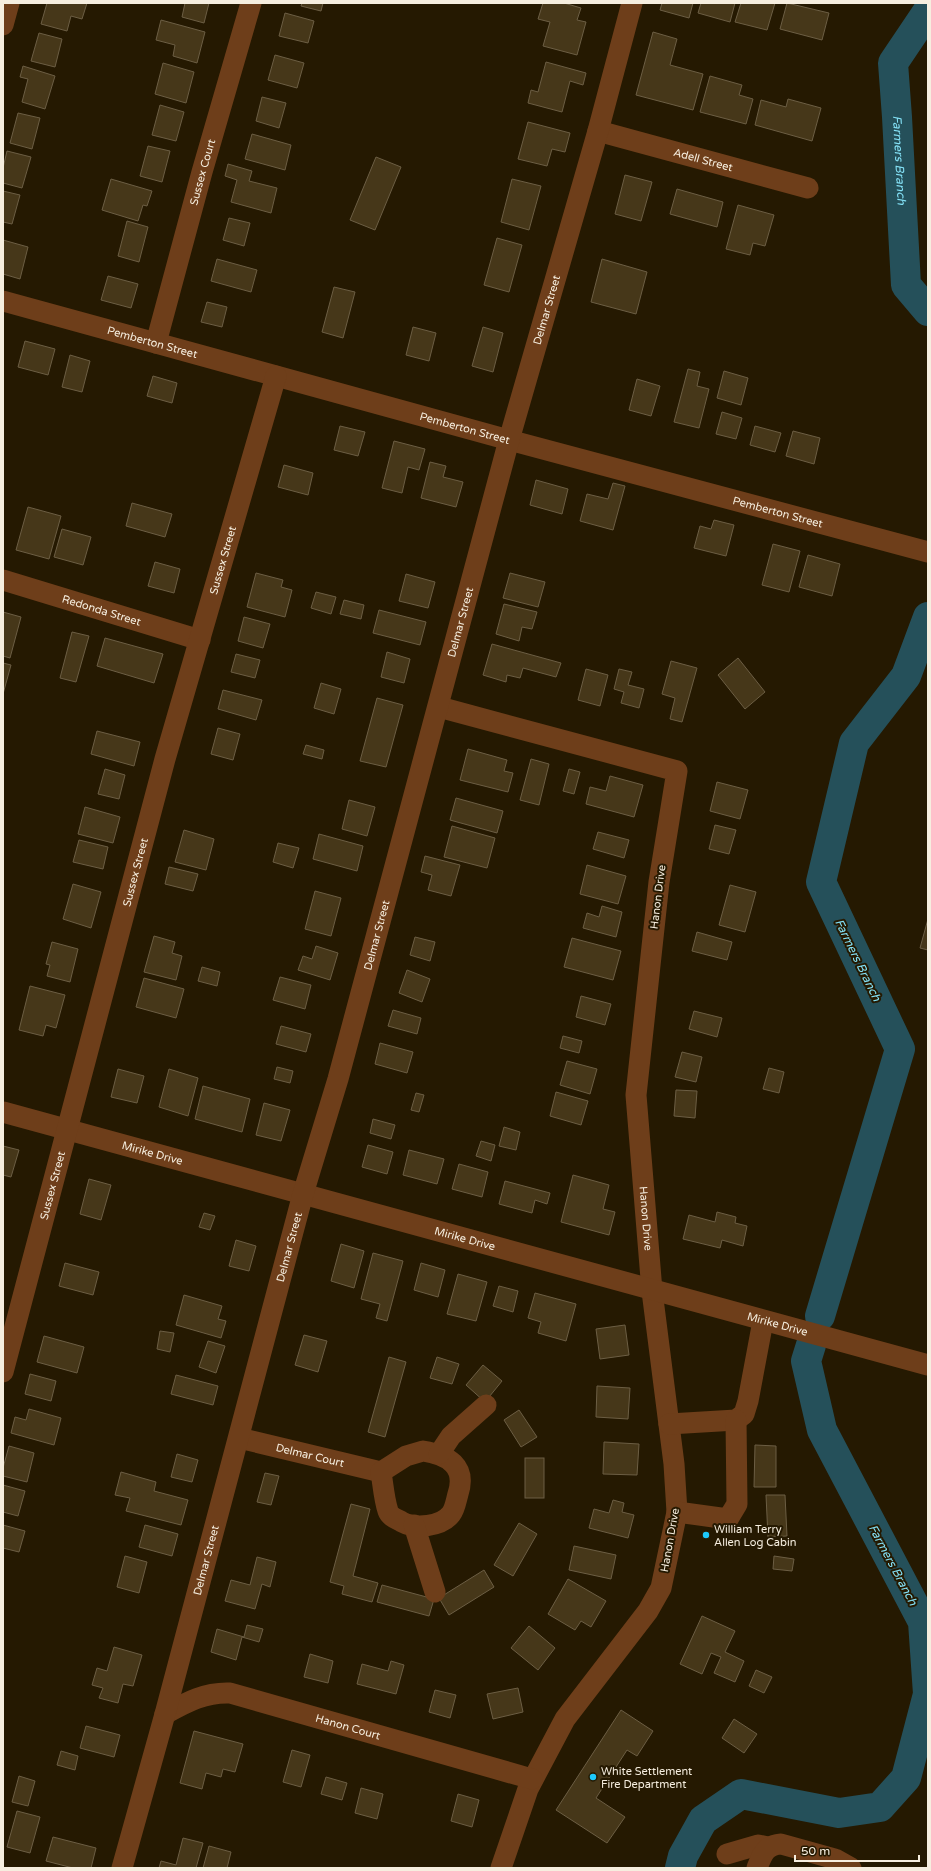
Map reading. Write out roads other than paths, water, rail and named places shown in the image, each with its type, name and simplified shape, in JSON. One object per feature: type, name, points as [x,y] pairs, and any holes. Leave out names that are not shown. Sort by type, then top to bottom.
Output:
[{"type":"street","points":[[3,25],[9,3]]},
{"type":"street","name":"Sussex Court","points":[[156,343],[202,172],[251,3]]},
{"type":"street","name":"Delmar Street","points":[[122,1868],[165,1714],[304,1194],[338,1079],[439,708],[509,440],[598,131],[632,3]]},
{"type":"street","name":"Adell Street","points":[[598,131],[808,188]]},
{"type":"street","name":"Pemberton Street","points":[[3,301],[509,440],[928,552]]},
{"type":"street","name":"Sussex Street","points":[[3,1372],[165,759],[276,376]]},
{"type":"street","name":"Redonda Street","points":[[3,580],[200,640]]},
{"type":"street","name":"Hanon Drive","points":[[439,708],[678,772],[659,882],[636,1095],[652,1291],[669,1424],[677,1512],[661,1588],[648,1611],[565,1719],[532,1779],[501,1868]]},
{"type":"street","name":"Mirike Drive","points":[[3,1112],[652,1291],[928,1365]]},
{"type":"street","points":[[669,1424],[736,1420],[744,1414],[748,1401],[762,1321]]},
{"type":"street","points":[[439,1454],[451,1436],[486,1405]]},
{"type":"street","points":[[677,1512],[728,1519],[737,1504],[736,1420]]},
{"type":"street","name":"Delmar Court","points":[[239,1438],[381,1472]]},
{"type":"street","points":[[423,1451],[439,1454],[456,1465],[460,1473],[461,1485],[455,1507],[450,1515],[436,1523],[420,1526],[399,1521],[388,1512],[381,1472],[406,1456],[423,1451]]},
{"type":"street","points":[[414,1525],[435,1592]]},
{"type":"street","name":"Hanon Court","points":[[165,1714],[194,1699],[215,1693],[230,1693],[532,1779]]},
{"type":"street","points":[[757,1868],[764,1852],[773,1844],[781,1844],[835,1859],[851,1868]]},
{"type":"street","points":[[727,1854],[758,1845],[768,1847]]},
{"type":"waterway","name":"Farmers Branch","points":[[928,11],[893,63],[906,285],[928,311]]},
{"type":"waterway","name":"Farmers Branch","points":[[820,1316],[900,1049],[821,882],[854,743],[906,676],[928,617]]},
{"type":"waterway","name":"Farmers Branch","points":[[680,1868],[683,1856],[703,1820],[741,1794],[839,1813],[880,1807],[906,1778],[928,1694],[923,1622],[822,1430],[806,1361],[811,1345]]},
{"type":"place","name":"William Terry Allen Log Cabin","points":[[706,1535]]},
{"type":"place","name":"White Settlement Fire Department","points":[[593,1777]]}]
